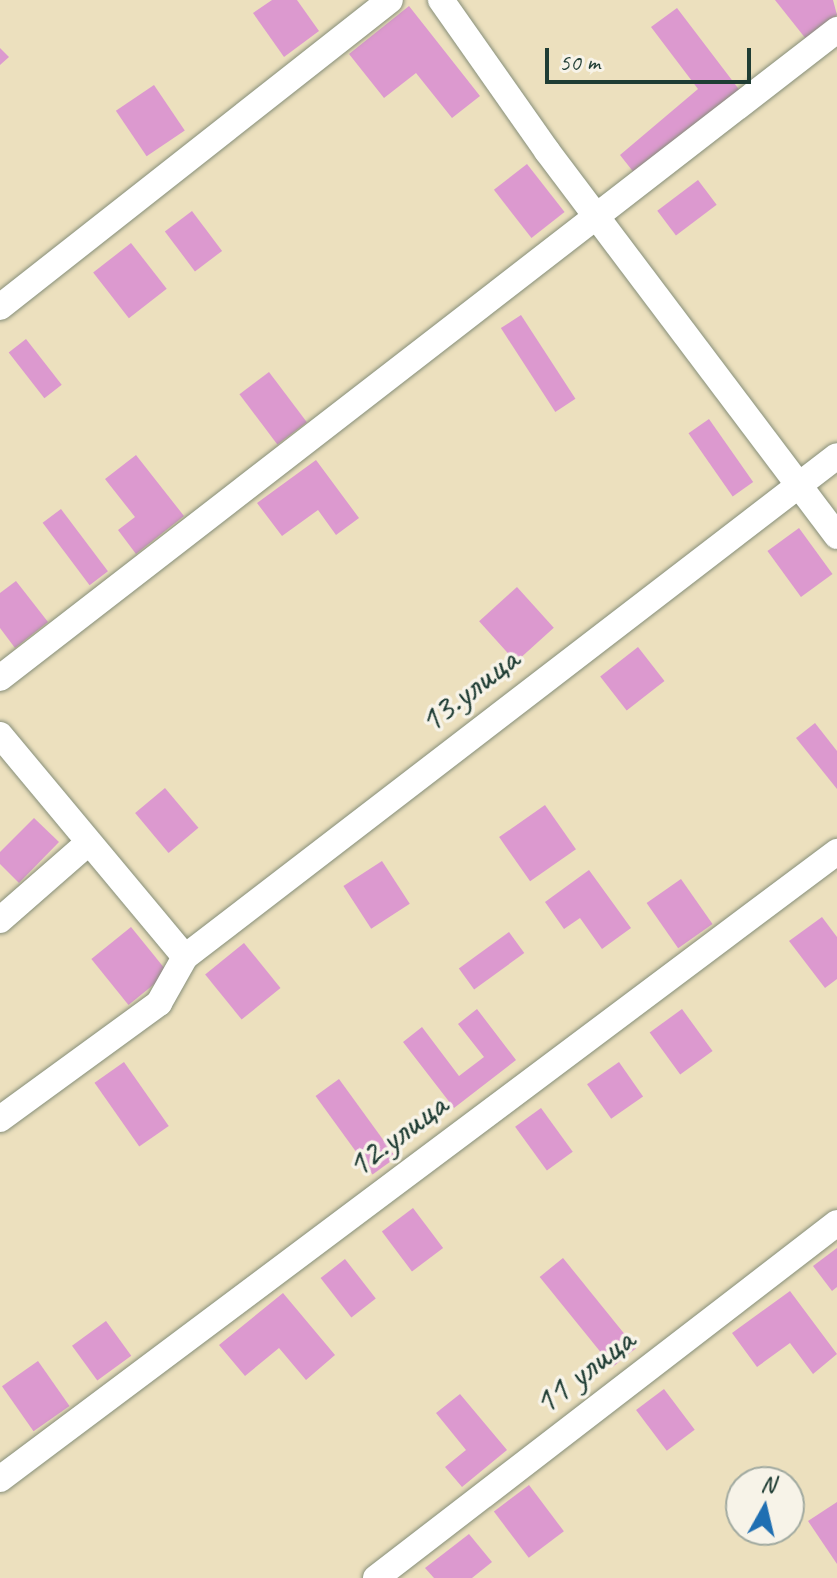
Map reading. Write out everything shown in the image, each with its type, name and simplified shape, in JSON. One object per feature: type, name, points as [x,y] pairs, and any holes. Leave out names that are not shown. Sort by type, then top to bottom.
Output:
[{"type":"street","points":[[0,307],[390,0]]},
{"type":"street","points":[[441,0],[597,217],[837,536]]},
{"type":"street","points":[[0,678],[837,30]]},
{"type":"street","name":"13.улица","points":[[185,957],[837,456]]},
{"type":"street","points":[[0,735],[185,957],[159,1003],[0,1119]]},
{"type":"street","points":[[0,920],[88,843]]},
{"type":"street","name":"12.улица","points":[[0,1479],[837,852]]},
{"type":"street","name":"11 улица","points":[[376,1578],[837,1223]]},
{"type":"building","points":[[272,0],[297,0],[319,31],[284,57],[253,13]]},
{"type":"building","points":[[775,0],[833,0],[837,15],[806,39]]},
{"type":"building","points":[[409,6],[480,96],[452,118],[416,73],[384,98],[349,54]]},
{"type":"building","points":[[677,8],[741,92],[635,174],[620,155],[698,89],[651,27]]},
{"type":"building","points":[[0,48],[9,57],[0,65]]},
{"type":"building","points":[[154,85],[185,131],[147,156],[116,111]]},
{"type":"building","points":[[527,164],[565,212],[531,238],[494,190]]},
{"type":"building","points":[[698,180],[717,205],[676,235],[657,211]]},
{"type":"building","points":[[192,211],[222,251],[195,271],[165,231]]},
{"type":"building","points":[[131,243],[167,289],[129,318],[93,273]]},
{"type":"building","points":[[521,315],[575,399],[555,412],[501,328]]},
{"type":"building","points":[[26,339],[62,385],[44,398],[9,353]]},
{"type":"building","points":[[269,372],[307,422],[277,445],[239,394]]},
{"type":"building","points":[[709,419],[753,482],[733,496],[689,433]]},
{"type":"building","points":[[136,455],[184,516],[136,554],[118,530],[135,517],[105,479]]},
{"type":"building","points":[[316,460],[359,518],[336,535],[318,510],[282,536],[257,503]]},
{"type":"building","points":[[61,509],[108,571],[90,585],[43,523]]},
{"type":"building","points":[[799,528],[833,574],[801,597],[767,551]]},
{"type":"building","points":[[16,581],[48,622],[15,648],[0,628],[0,593]]},
{"type":"building","points":[[517,587],[554,628],[516,662],[479,621]]},
{"type":"building","points":[[638,647],[664,681],[627,710],[600,677]]},
{"type":"building","points":[[815,723],[837,751],[837,789],[796,738]]},
{"type":"building","points":[[165,788],[198,828],[169,853],[135,813]]},
{"type":"building","points":[[545,805],[576,849],[530,881],[499,837]]},
{"type":"building","points":[[34,818],[59,842],[19,883],[0,864],[0,852]]},
{"type":"building","points":[[382,861],[410,904],[371,929],[343,886]]},
{"type":"building","points":[[589,870],[631,928],[602,949],[580,918],[564,929],[545,902]]},
{"type":"building","points":[[681,879],[713,924],[678,948],[647,903]]},
{"type":"building","points":[[822,917],[837,937],[837,979],[825,988],[789,941]]},
{"type":"building","points":[[131,927],[168,973],[128,1005],[91,959]]},
{"type":"building","points":[[509,932],[524,953],[474,989],[459,968]]},
{"type":"building","points":[[244,943],[281,988],[242,1020],[205,974]]},
{"type":"building","points":[[477,1009],[516,1060],[454,1108],[403,1042],[422,1027],[459,1076],[484,1057],[458,1024]]},
{"type":"building","points":[[682,1009],[713,1051],[680,1075],[650,1033]]},
{"type":"building","points":[[124,1062],[169,1126],[139,1147],[95,1083]]},
{"type":"building","points":[[619,1062],[643,1096],[611,1119],[587,1084]]},
{"type":"building","points":[[339,1079],[396,1157],[373,1175],[316,1096]]},
{"type":"building","points":[[541,1108],[573,1152],[547,1170],[515,1127]]},
{"type":"building","points":[[413,1208],[443,1248],[412,1271],[382,1231]]},
{"type":"building","points":[[837,1248],[837,1287],[832,1291],[813,1266]]},
{"type":"building","points":[[563,1258],[636,1348],[613,1367],[540,1277]]},
{"type":"building","points":[[345,1259],[376,1298],[351,1317],[321,1278]]},
{"type":"building","points":[[790,1291],[837,1354],[813,1374],[790,1343],[757,1367],[732,1333]]},
{"type":"building","points":[[283,1293],[335,1355],[306,1380],[279,1348],[245,1376],[219,1345]]},
{"type":"building","points":[[106,1321],[131,1356],[97,1380],[72,1346]]},
{"type":"building","points":[[38,1361],[70,1406],[34,1431],[2,1386]]},
{"type":"building","points":[[664,1389],[695,1430],[667,1451],[636,1410]]},
{"type":"building","points":[[460,1394],[507,1450],[462,1487],[445,1467],[466,1450],[436,1413]]},
{"type":"building","points":[[529,1485],[564,1531],[529,1558],[494,1511]]},
{"type":"building","points":[[837,1502],[837,1564],[808,1521]]},
{"type":"building","points":[[469,1534],[492,1562],[472,1578],[434,1578],[425,1568]]}]
